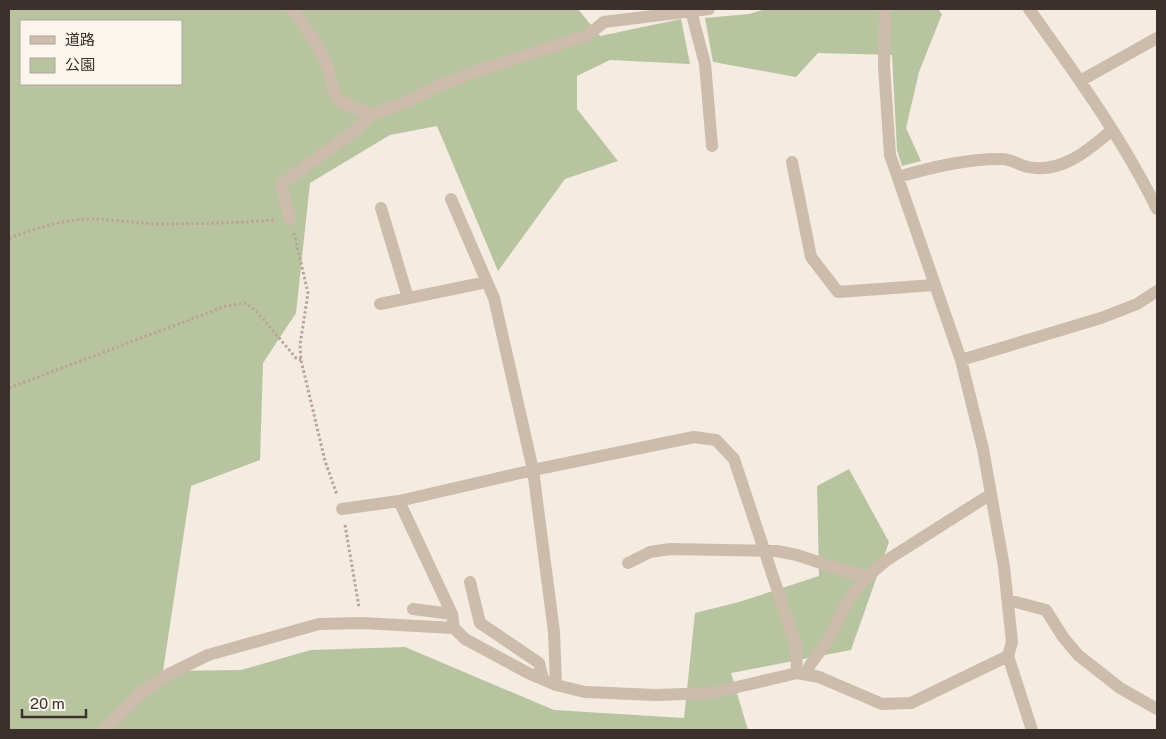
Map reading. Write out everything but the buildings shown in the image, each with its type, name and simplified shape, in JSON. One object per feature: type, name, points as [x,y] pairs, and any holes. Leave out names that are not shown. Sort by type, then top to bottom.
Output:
[{"type":"street","points":[[292,9],[327,65],[331,84],[339,99],[373,114]]},
{"type":"street","points":[[290,219],[281,184],[352,133],[373,114],[407,102],[440,85],[477,71],[588,35],[604,22],[709,9]]},
{"type":"street","points":[[885,9],[884,66],[890,156],[961,360],[983,449],[1004,567],[1012,642],[1008,656],[1032,730]]},
{"type":"street","points":[[1029,9],[1112,130],[1157,209]]},
{"type":"street","points":[[691,11],[705,64],[712,146]]},
{"type":"street","points":[[1080,81],[1157,38]]},
{"type":"street","points":[[898,177],[964,160],[1005,159],[1028,167],[1055,166],[1075,159],[1092,148],[1112,130]]},
{"type":"street","points":[[792,162],[811,258],[838,292],[934,285]]},
{"type":"street","points":[[451,199],[494,298],[533,470],[554,632],[556,685]]},
{"type":"street","points":[[382,208],[408,298]]},
{"type":"street","points":[[380,304],[487,282]]},
{"type":"street","points":[[961,360],[1101,318],[1137,304],[1157,291]]},
{"type":"street","points":[[342,509],[398,501],[533,470],[694,437],[716,440],[734,459],[796,646],[802,674]]},
{"type":"street","points":[[802,674],[829,639],[852,596],[868,576],[886,560],[991,494]]},
{"type":"street","points":[[398,501],[452,614],[454,628]]},
{"type":"street","points":[[628,563],[650,552],[670,549],[777,551],[868,576]]},
{"type":"street","points":[[470,582],[480,623],[538,662],[543,680]]},
{"type":"street","points":[[1008,600],[1046,610],[1063,637],[1078,655],[1120,688],[1157,709]]},
{"type":"street","points":[[413,609],[452,614]]},
{"type":"street","points":[[104,730],[140,693],[169,674],[208,655],[319,624],[362,623],[454,628],[465,638],[528,674],[556,685],[584,692],[656,695],[712,693],[802,674],[819,677],[882,704],[911,704],[1008,656]]},
{"type":"path","points":[[9,238],[70,221],[96,219],[152,224],[222,224],[290,219],[308,294],[300,345],[301,360],[325,461],[342,509],[362,623]]},
{"type":"path","points":[[9,388],[226,306],[246,303],[258,313],[296,358],[301,360]]},
{"type":"green space","points":[[9,9],[578,9],[600,36],[681,19],[690,64],[610,60],[577,76],[577,109],[618,161],[565,179],[498,271],[437,126],[390,135],[310,183],[296,313],[263,363],[260,460],[191,486],[163,671],[241,670],[311,650],[405,647],[554,710],[684,718],[695,613],[739,602],[819,576],[817,486],[849,469],[889,542],[851,650],[731,673],[748,730],[9,730]]},
{"type":"green space","points":[[766,9],[938,9],[942,14],[919,72],[906,128],[921,161],[902,166],[897,150],[892,55],[818,53],[796,77],[713,62],[705,18],[749,14]]}]
